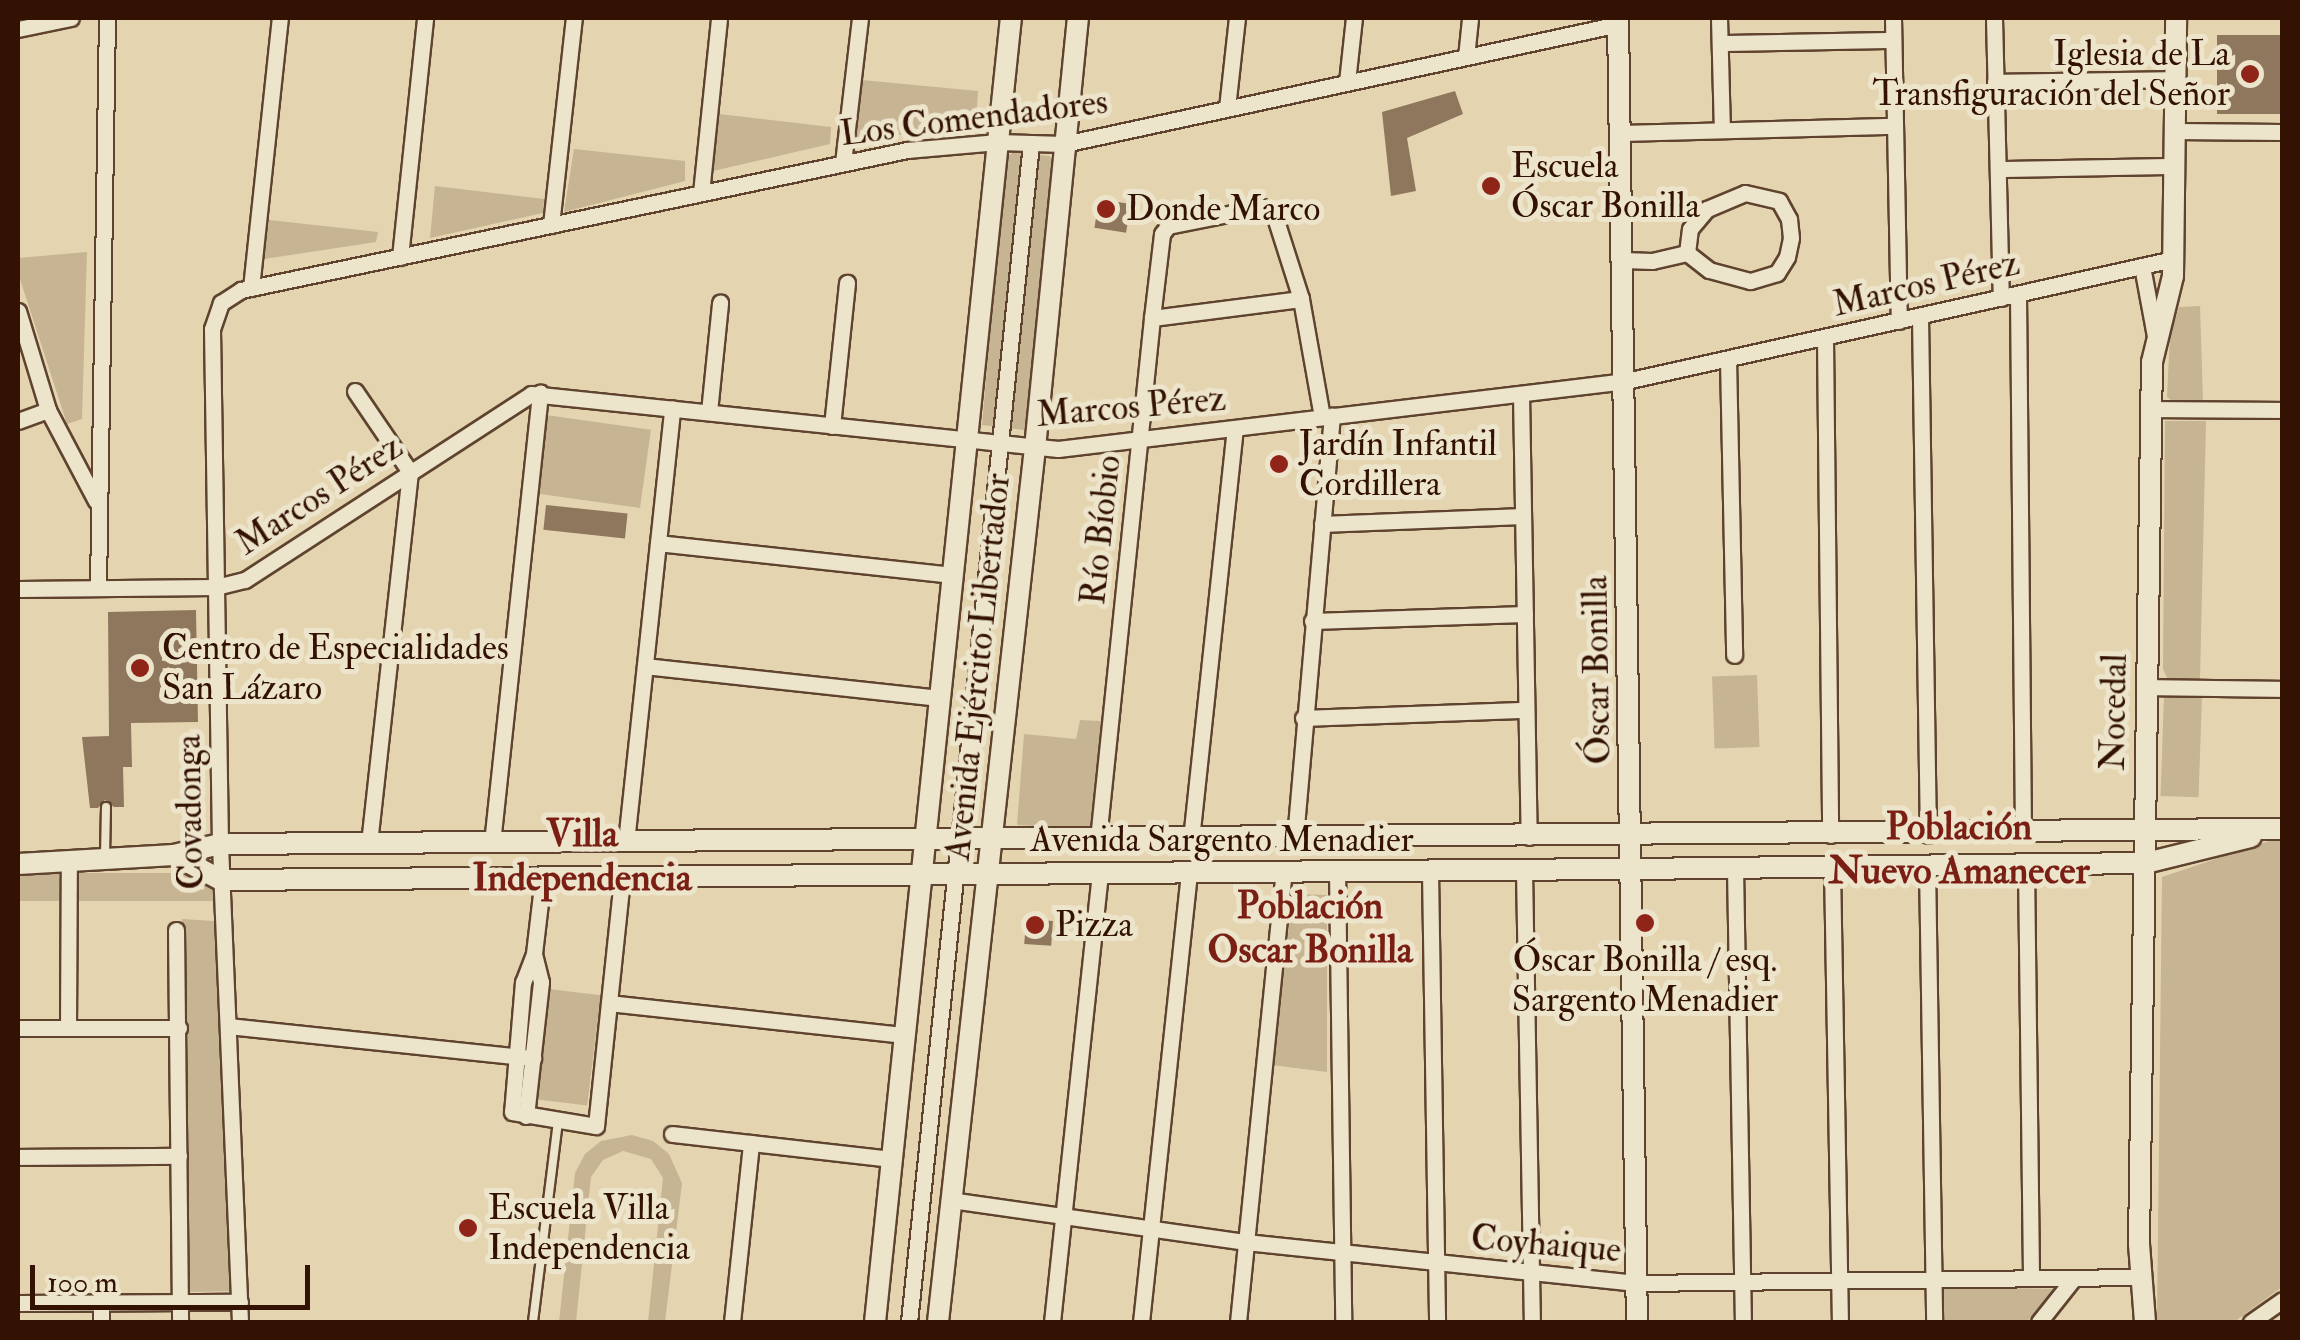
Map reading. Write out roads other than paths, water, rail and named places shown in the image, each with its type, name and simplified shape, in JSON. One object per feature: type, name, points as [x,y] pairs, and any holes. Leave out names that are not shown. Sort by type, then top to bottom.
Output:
[{"type":"main road","name":"Avenida Ejército Libertador","points":[[874,1322],[1011,18]]},
{"type":"main road","name":"Avenida Ejército Libertador","points":[[938,1322],[1035,448],[1078,18]]},
{"type":"main road","name":"Nocedal","points":[[2145,1322],[2140,1277],[2151,409],[2156,342],[2170,295],[2174,259],[2176,18]]},
{"type":"main road","name":"Óscar Bonilla","points":[[1618,21],[1637,1322]]},
{"type":"main road","name":"Avenida Sargento Menadier","points":[[174,855],[222,880],[1927,866],[2146,863],[2211,850],[2277,829]]},
{"type":"main road","name":"Avenida Sargento Menadier","points":[[18,864],[174,855],[220,844],[2146,834],[2277,829]]},
{"type":"street","points":[[18,29],[71,18]]},
{"type":"street","points":[[98,588],[107,18]]},
{"type":"street","points":[[252,288],[280,18]]},
{"type":"street","points":[[400,257],[425,18]]},
{"type":"street","points":[[551,225],[574,18]]},
{"type":"street","points":[[701,193],[719,18]]},
{"type":"street","points":[[843,163],[860,18]]},
{"type":"street","points":[[1227,108],[1237,18]]},
{"type":"street","points":[[1347,82],[1354,18]]},
{"type":"street","points":[[1466,57],[1470,18]]},
{"type":"street","points":[[1719,18],[1722,130]]},
{"type":"street","points":[[1893,18],[1900,321]]},
{"type":"street","points":[[1994,18],[1998,168],[2009,296],[2022,834]]},
{"type":"street","name":"Los Comendadores","points":[[222,303],[252,288],[906,150],[998,142],[1064,144],[1618,21]]},
{"type":"street","points":[[1720,43],[1894,40]]},
{"type":"street","points":[[1996,82],[2176,79]]},
{"type":"street","points":[[1621,133],[1895,126]]},
{"type":"street","points":[[2175,130],[2282,132]]},
{"type":"street","points":[[909,1322],[1031,143]]},
{"type":"street","points":[[1998,168],[2174,166]]},
{"type":"street","points":[[1762,194],[1779,202],[1789,219],[1787,257],[1776,274],[1750,281],[1709,270],[1687,253],[1690,229],[1707,209],[1734,196],[1762,194]]},
{"type":"street","name":"Río Bíobio","points":[[1098,839],[1152,318],[1165,228],[1270,208],[1301,299]]},
{"type":"street","points":[[1623,260],[1652,261],[1687,253]]},
{"type":"street","name":"Marcos Pérez","points":[[18,589],[216,587],[264,572],[521,397],[540,393],[1035,448],[1626,382],[2174,259]]},
{"type":"street","name":"Nocedal","points":[[2142,266],[2156,342]]},
{"type":"street","points":[[832,426],[847,283]]},
{"type":"street","points":[[1152,318],[1301,299],[1327,417],[1322,524],[1295,838]]},
{"type":"street","name":"Covadonga","points":[[222,303],[212,329],[220,844],[240,1322]]},
{"type":"street","points":[[709,412],[720,303]]},
{"type":"street","points":[[18,311],[48,410],[98,505]]},
{"type":"street","points":[[1920,316],[1928,834]]},
{"type":"street","points":[[1825,338],[1830,835]]},
{"type":"street","points":[[1728,360],[1734,655]]},
{"type":"street","points":[[356,392],[410,472],[368,843]]},
{"type":"street","points":[[492,842],[540,393]]},
{"type":"street","points":[[1520,394],[1529,837]]},
{"type":"street","points":[[626,842],[672,408]]},
{"type":"street","points":[[2151,409],[2282,410]]},
{"type":"street","points":[[18,421],[48,410]]},
{"type":"street","points":[[1191,839],[1235,428]]},
{"type":"street","points":[[1322,524],[1522,516]]},
{"type":"street","points":[[658,543],[952,575]]},
{"type":"street","points":[[1312,622],[1524,614]]},
{"type":"street","points":[[644,666],[939,698]]},
{"type":"street","points":[[2147,688],[2282,689]]},
{"type":"street","points":[[1303,718],[1526,710]]},
{"type":"street","points":[[68,1028],[70,862]]},
{"type":"street","points":[[2026,864],[2031,1278]]},
{"type":"street","points":[[1927,866],[1934,1322]]},
{"type":"street","points":[[1832,867],[1840,1322]]},
{"type":"street","points":[[1735,868],[1743,1322]]},
{"type":"street","points":[[1430,870],[1437,1322]]},
{"type":"street","points":[[1524,870],[1532,1322]]},
{"type":"street","points":[[1338,871],[1343,1322]]},
{"type":"street","points":[[1141,1322],[1189,872]]},
{"type":"street","points":[[1238,1322],[1284,872]]},
{"type":"street","points":[[1052,1322],[1100,873]]},
{"type":"street","points":[[543,878],[534,954],[523,982],[512,1112],[596,1126],[622,876]]},
{"type":"street","points":[[176,930],[180,1322]]},
{"type":"street","points":[[526,1116],[541,982],[534,954]]},
{"type":"street","points":[[608,1004],[904,1035]]},
{"type":"street","points":[[228,1026],[532,1058]]},
{"type":"street","points":[[18,1028],[179,1028]]},
{"type":"street","points":[[672,1134],[891,1159]]},
{"type":"street","points":[[732,1322],[751,1143]]},
{"type":"street","points":[[18,1157],[179,1156]]},
{"type":"street","name":"Coyhaique","points":[[950,1200],[1246,1242],[1636,1283],[2140,1277]]},
{"type":"street","points":[[2039,1322],[2074,1278]]},
{"type":"street","points":[[2251,1322],[2282,1300]]},
{"type":"street","points":[[18,1302],[240,1302]]},
{"type":"street","points":[[101,1302],[101,1322]]},
{"type":"lane","points":[[105,860],[106,808]]},
{"type":"lane","points":[[533,1322],[558,1122]]},
{"type":"place","name":"Iglesia de La Transfiguración del Señor","points":[[2250,74]]},
{"type":"place","name":"Escuela Óscar Bonilla","points":[[1491,186]]},
{"type":"place","name":"Donde Marco","points":[[1106,209]]},
{"type":"place","name":"Jardín Infantil Cordillera","points":[[1279,464]]},
{"type":"place","name":"Centro de Especialidades San Lázaro","points":[[140,668]]},
{"type":"place","name":"Óscar Bonilla / esq. Sargento Menadier","points":[[1645,923]]},
{"type":"place","name":"Pizza","points":[[1035,925]]},
{"type":"place","name":"Escuela Villa Independencia","points":[[468,1228]]},
{"type":"district","name":"Población Nuevo Amanecer","points":[[1959,850]]},
{"type":"district","name":"Villa Independencia","points":[[582,857]]},
{"type":"district","name":"Población Oscar Bonilla","points":[[1310,929]]}]
